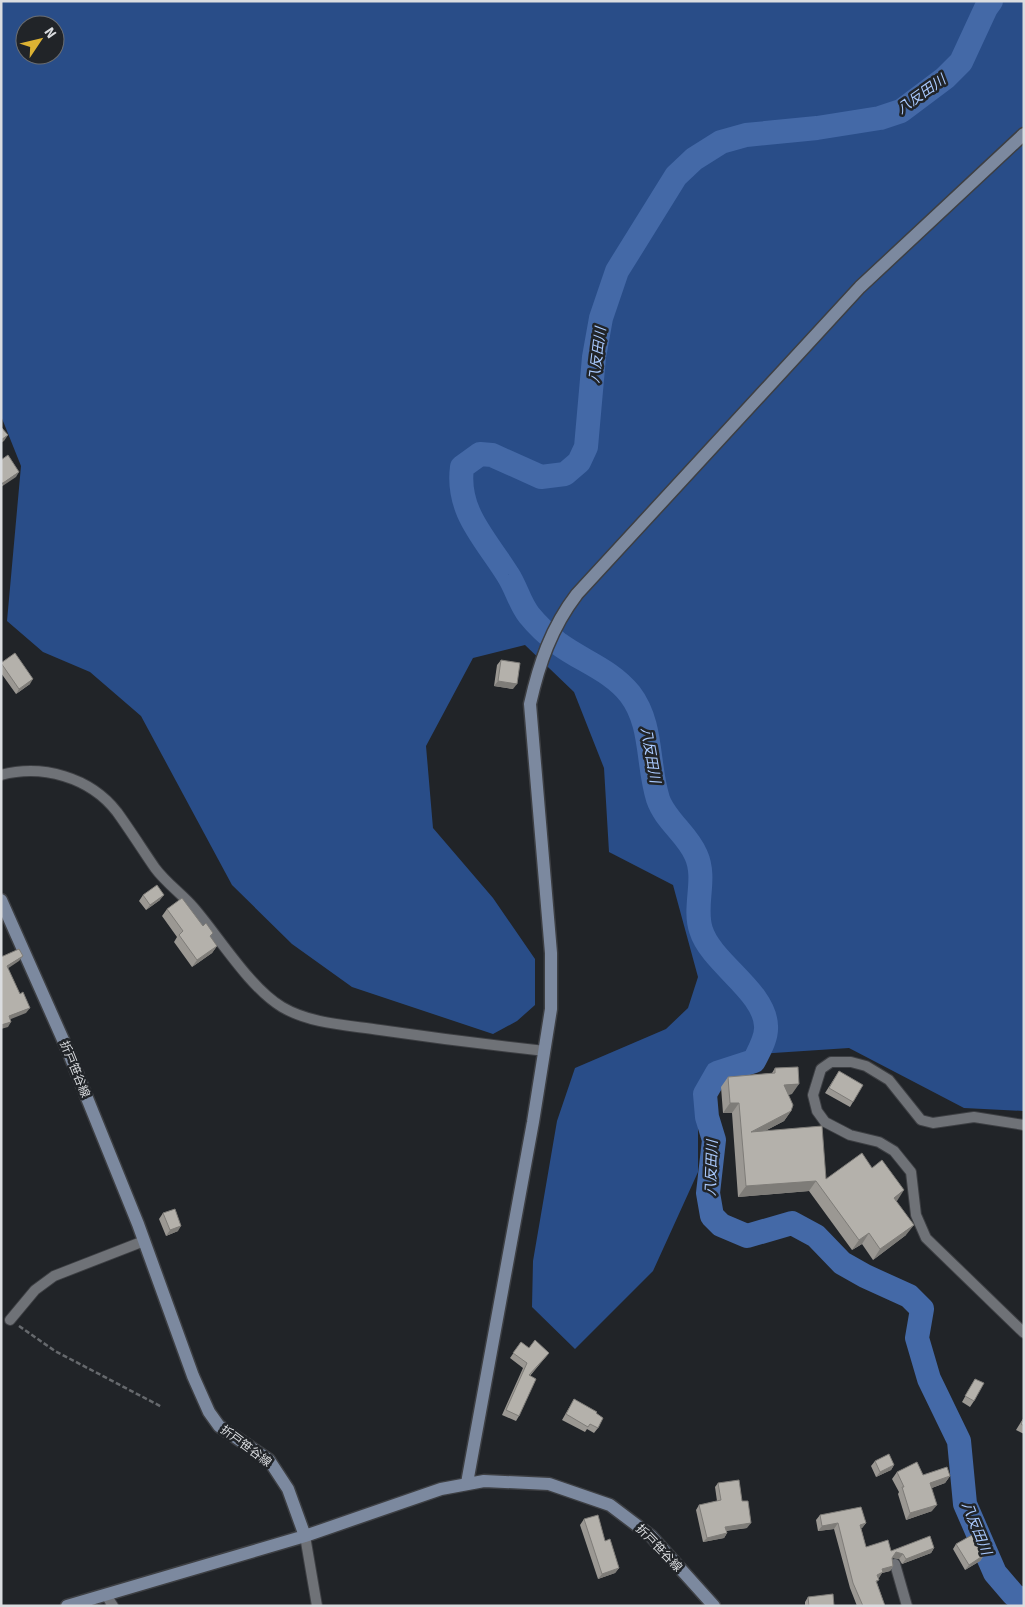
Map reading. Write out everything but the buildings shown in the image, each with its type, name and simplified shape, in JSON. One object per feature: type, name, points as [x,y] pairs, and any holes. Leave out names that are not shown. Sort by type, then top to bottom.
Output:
[{"type":"street","points":[[467,1483],[551,1009],[552,953],[530,704],[542,657],[562,613],[577,594],[860,287],[1024,134]]},
{"type":"street","points":[[1,775],[20,772],[50,772],[63,775],[100,794],[116,810],[164,880],[195,910],[272,1000],[290,1011],[327,1023],[545,1051]]},
{"type":"street","name":"折戸笹谷線","points":[[1,900],[68,1052],[144,1241],[193,1376],[209,1412],[219,1426],[269,1460],[288,1488],[305,1536],[441,1489],[467,1483],[484,1481],[549,1484],[610,1505],[651,1536],[714,1606]]},
{"type":"street","points":[[1024,1125],[974,1117],[933,1123],[921,1120],[890,1080],[866,1066],[852,1062],[831,1062],[821,1068],[813,1094],[817,1111],[825,1122],[850,1135],[879,1142],[894,1151],[911,1172],[916,1215],[926,1238],[1024,1333]]},
{"type":"street","points":[[10,1320],[35,1290],[54,1276],[144,1241]]},
{"type":"street","points":[[67,1606],[109,1600],[305,1536],[316,1606]]},
{"type":"street","points":[[896,1564],[907,1606]]},
{"type":"path","points":[[10,1320],[55,1351],[162,1407]]},
{"type":"shaded area","points":[[1,1],[1024,1],[1024,1111],[964,1108],[849,1048],[757,1054],[698,1089],[698,1172],[653,1271],[575,1349],[532,1307],[533,1261],[557,1121],[575,1068],[666,1029],[688,1008],[698,977],[673,885],[609,852],[604,768],[574,692],[525,645],[473,658],[426,746],[433,828],[493,898],[535,959],[535,1005],[517,1021],[493,1034],[352,987],[292,944],[232,885],[141,716],[90,672],[43,652],[7,621],[21,466],[1,416]]},
{"type":"waterway","name":"八反田川","points":[[991,1],[961,62],[945,78],[901,111],[880,118],[817,128],[746,135],[721,142],[694,159],[676,176],[617,271],[601,318],[594,357],[586,447],[579,462],[565,474],[541,477],[492,455],[480,454],[462,467],[461,483],[468,511],[474,524],[508,575],[529,615],[559,644],[614,678],[630,694],[637,706],[643,718],[655,786],[661,807],[688,841],[699,864],[698,912],[701,930],[715,954],[748,989],[763,1013],[766,1026],[765,1035],[754,1061],[717,1073],[705,1094],[707,1117],[714,1140],[708,1193],[712,1216],[721,1225],[747,1236],[792,1223],[816,1236],[842,1263],[909,1296],[922,1309],[917,1338],[929,1379],[959,1441],[965,1504],[995,1573],[1013,1594],[1024,1602]]}]
